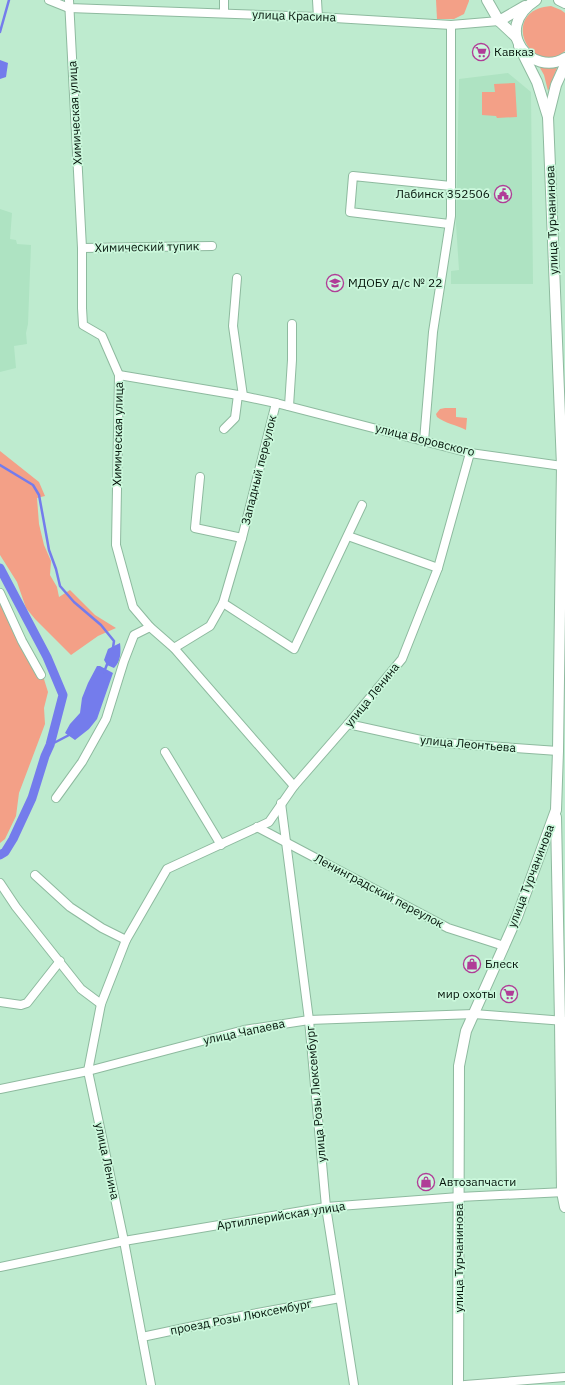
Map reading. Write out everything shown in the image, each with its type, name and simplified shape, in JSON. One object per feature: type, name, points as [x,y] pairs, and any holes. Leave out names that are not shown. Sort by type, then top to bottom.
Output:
[{"type":"street","name":"улица Красина","points":[[49,0],[69,4],[451,25],[499,20],[535,0]]},
{"type":"street","points":[[224,0],[224,13]]},
{"type":"street","points":[[317,0],[318,17]]},
{"type":"street","name":"улица Турчанинова","points":[[458,1385],[460,1197],[459,1066],[466,1031],[517,917],[556,810],[562,751],[563,444],[548,117],[537,82],[518,41],[499,20],[487,0]]},
{"type":"street","points":[[535,0],[520,14],[516,22],[518,41],[531,57],[547,63],[558,62],[565,58]]},
{"type":"street","points":[[559,0],[565,3]]},
{"type":"street","name":"Химическая улица","points":[[69,4],[82,248],[82,308],[84,325],[102,336],[119,375],[116,545],[133,607],[150,627]]},
{"type":"street","points":[[424,441],[433,332],[449,224],[451,186],[451,25]]},
{"type":"street","name":"улица Турчанинова","points":[[548,117],[556,85],[565,65]]},
{"type":"street","points":[[449,224],[350,212],[353,176],[451,186]]},
{"type":"street","name":"Химический тупик","points":[[82,248],[212,246]]},
{"type":"street","points":[[224,429],[235,418],[240,395],[233,326],[236,278]]},
{"type":"street","points":[[289,406],[292,360],[292,324]]},
{"type":"street","name":"улица Воровского","points":[[119,375],[240,395],[289,406],[470,453],[562,466]]},
{"type":"street","name":"Западный переулок","points":[[174,648],[210,626],[223,603],[242,538],[276,403]]},
{"type":"street","name":"улица Ленина","points":[[151,1385],[124,1241],[88,1071],[101,1004],[126,940],[167,869],[222,845],[268,822],[294,786],[402,659],[438,568],[470,453]]},
{"type":"street","name":"Западный переулок","points":[[200,477],[195,528],[242,538]]},
{"type":"street","points":[[223,603],[294,649],[362,505]]},
{"type":"street","points":[[348,536],[438,568]]},
{"type":"street","points":[[0,593],[22,641],[41,675]]},
{"type":"street","points":[[56,798],[82,762],[106,719],[124,661],[134,635],[150,627],[174,648],[294,786]]},
{"type":"street","name":"улица Леонтьева","points":[[348,724],[430,742],[562,751]]},
{"type":"street","points":[[165,752],[222,845]]},
{"type":"street","name":"улица Розы Люксембург","points":[[281,803],[309,1020],[326,1207],[354,1385]]},
{"type":"street","points":[[556,810],[563,1021],[565,1207]]},
{"type":"street","name":"Ленинградский переулок","points":[[257,827],[448,928],[504,946]]},
{"type":"street","points":[[35,875],[70,907],[102,928],[126,940]]},
{"type":"street","points":[[0,883],[16,907],[81,989],[101,1004]]},
{"type":"street","points":[[0,1002],[21,1005],[27,1003],[60,961]]},
{"type":"street","name":"улица Чапаева","points":[[0,1089],[88,1071],[244,1030],[309,1020],[474,1014],[563,1021]]},
{"type":"street","name":"Артиллерийская улица","points":[[0,1267],[124,1241],[326,1207],[460,1197],[564,1192]]},
{"type":"street","name":"проезд Розы Люксембург","points":[[142,1337],[241,1316],[340,1298]]},
{"type":"street","points":[[465,1385],[565,1377]]},
{"type":"shaded area","points":[[436,0],[469,1],[464,14],[454,19],[437,19]]},
{"type":"shaded area","points":[[551,6],[565,13],[565,51],[552,58],[541,57],[531,51],[525,41],[523,30],[526,19],[535,10]]},
{"type":"shaded area","points":[[0,60],[8,63],[6,77],[0,79]]},
{"type":"shaded area","points":[[539,66],[557,68],[548,91],[544,75]]},
{"type":"shaded area","points":[[508,73],[531,92],[533,284],[451,284],[451,271],[459,270],[456,224],[459,79]]},
{"type":"shaded area","points":[[515,83],[517,117],[497,118],[496,116],[482,115],[482,92],[495,92],[494,84]]},
{"type":"shaded area","points":[[0,209],[12,213],[10,239],[16,240],[17,244],[31,245],[28,324],[26,333],[27,344],[14,346],[16,368],[0,372]]},
{"type":"shaded area","points":[[456,408],[456,417],[467,418],[466,430],[437,417],[436,414],[440,409]]},
{"type":"shaded area","points":[[0,451],[39,482],[45,496],[37,498],[39,524],[44,545],[51,561],[50,575],[57,587],[59,597],[70,590],[95,615],[116,628],[98,636],[71,655],[26,608],[17,582],[0,555]]},
{"type":"shaded area","points":[[0,589],[43,676],[48,692],[44,708],[45,724],[19,793],[16,816],[5,839],[0,843]]},
{"type":"shaded area","points":[[120,643],[120,656],[114,668],[107,665],[104,660],[108,649]]},
{"type":"shaded area","points":[[97,666],[100,666],[113,673],[97,719],[89,729],[75,740],[65,733],[70,724],[80,713],[82,698]]},
{"type":"waterway","points":[[0,32],[9,0]]},
{"type":"waterway","points":[[0,465],[33,485],[39,495],[49,550],[60,586],[74,602],[101,625],[114,641],[113,648]]},
{"type":"waterway","points":[[0,568],[47,657],[63,695],[50,745],[32,798],[13,839],[5,852],[0,855]]},
{"type":"waterway","points":[[104,672],[108,662]]},
{"type":"waterway","points":[[50,745],[71,734]]},
{"type":"place","name":"Кавказ","points":[[481,52]]},
{"type":"place","name":"Лабинск 352506","points":[[503,194]]},
{"type":"place","name":"МДОБУ д/с № 22","points":[[335,283]]},
{"type":"place","name":"Блеск","points":[[472,964]]},
{"type":"place","name":"мир охоты","points":[[509,994]]},
{"type":"place","name":"Автозапчасти","points":[[426,1182]]}]
